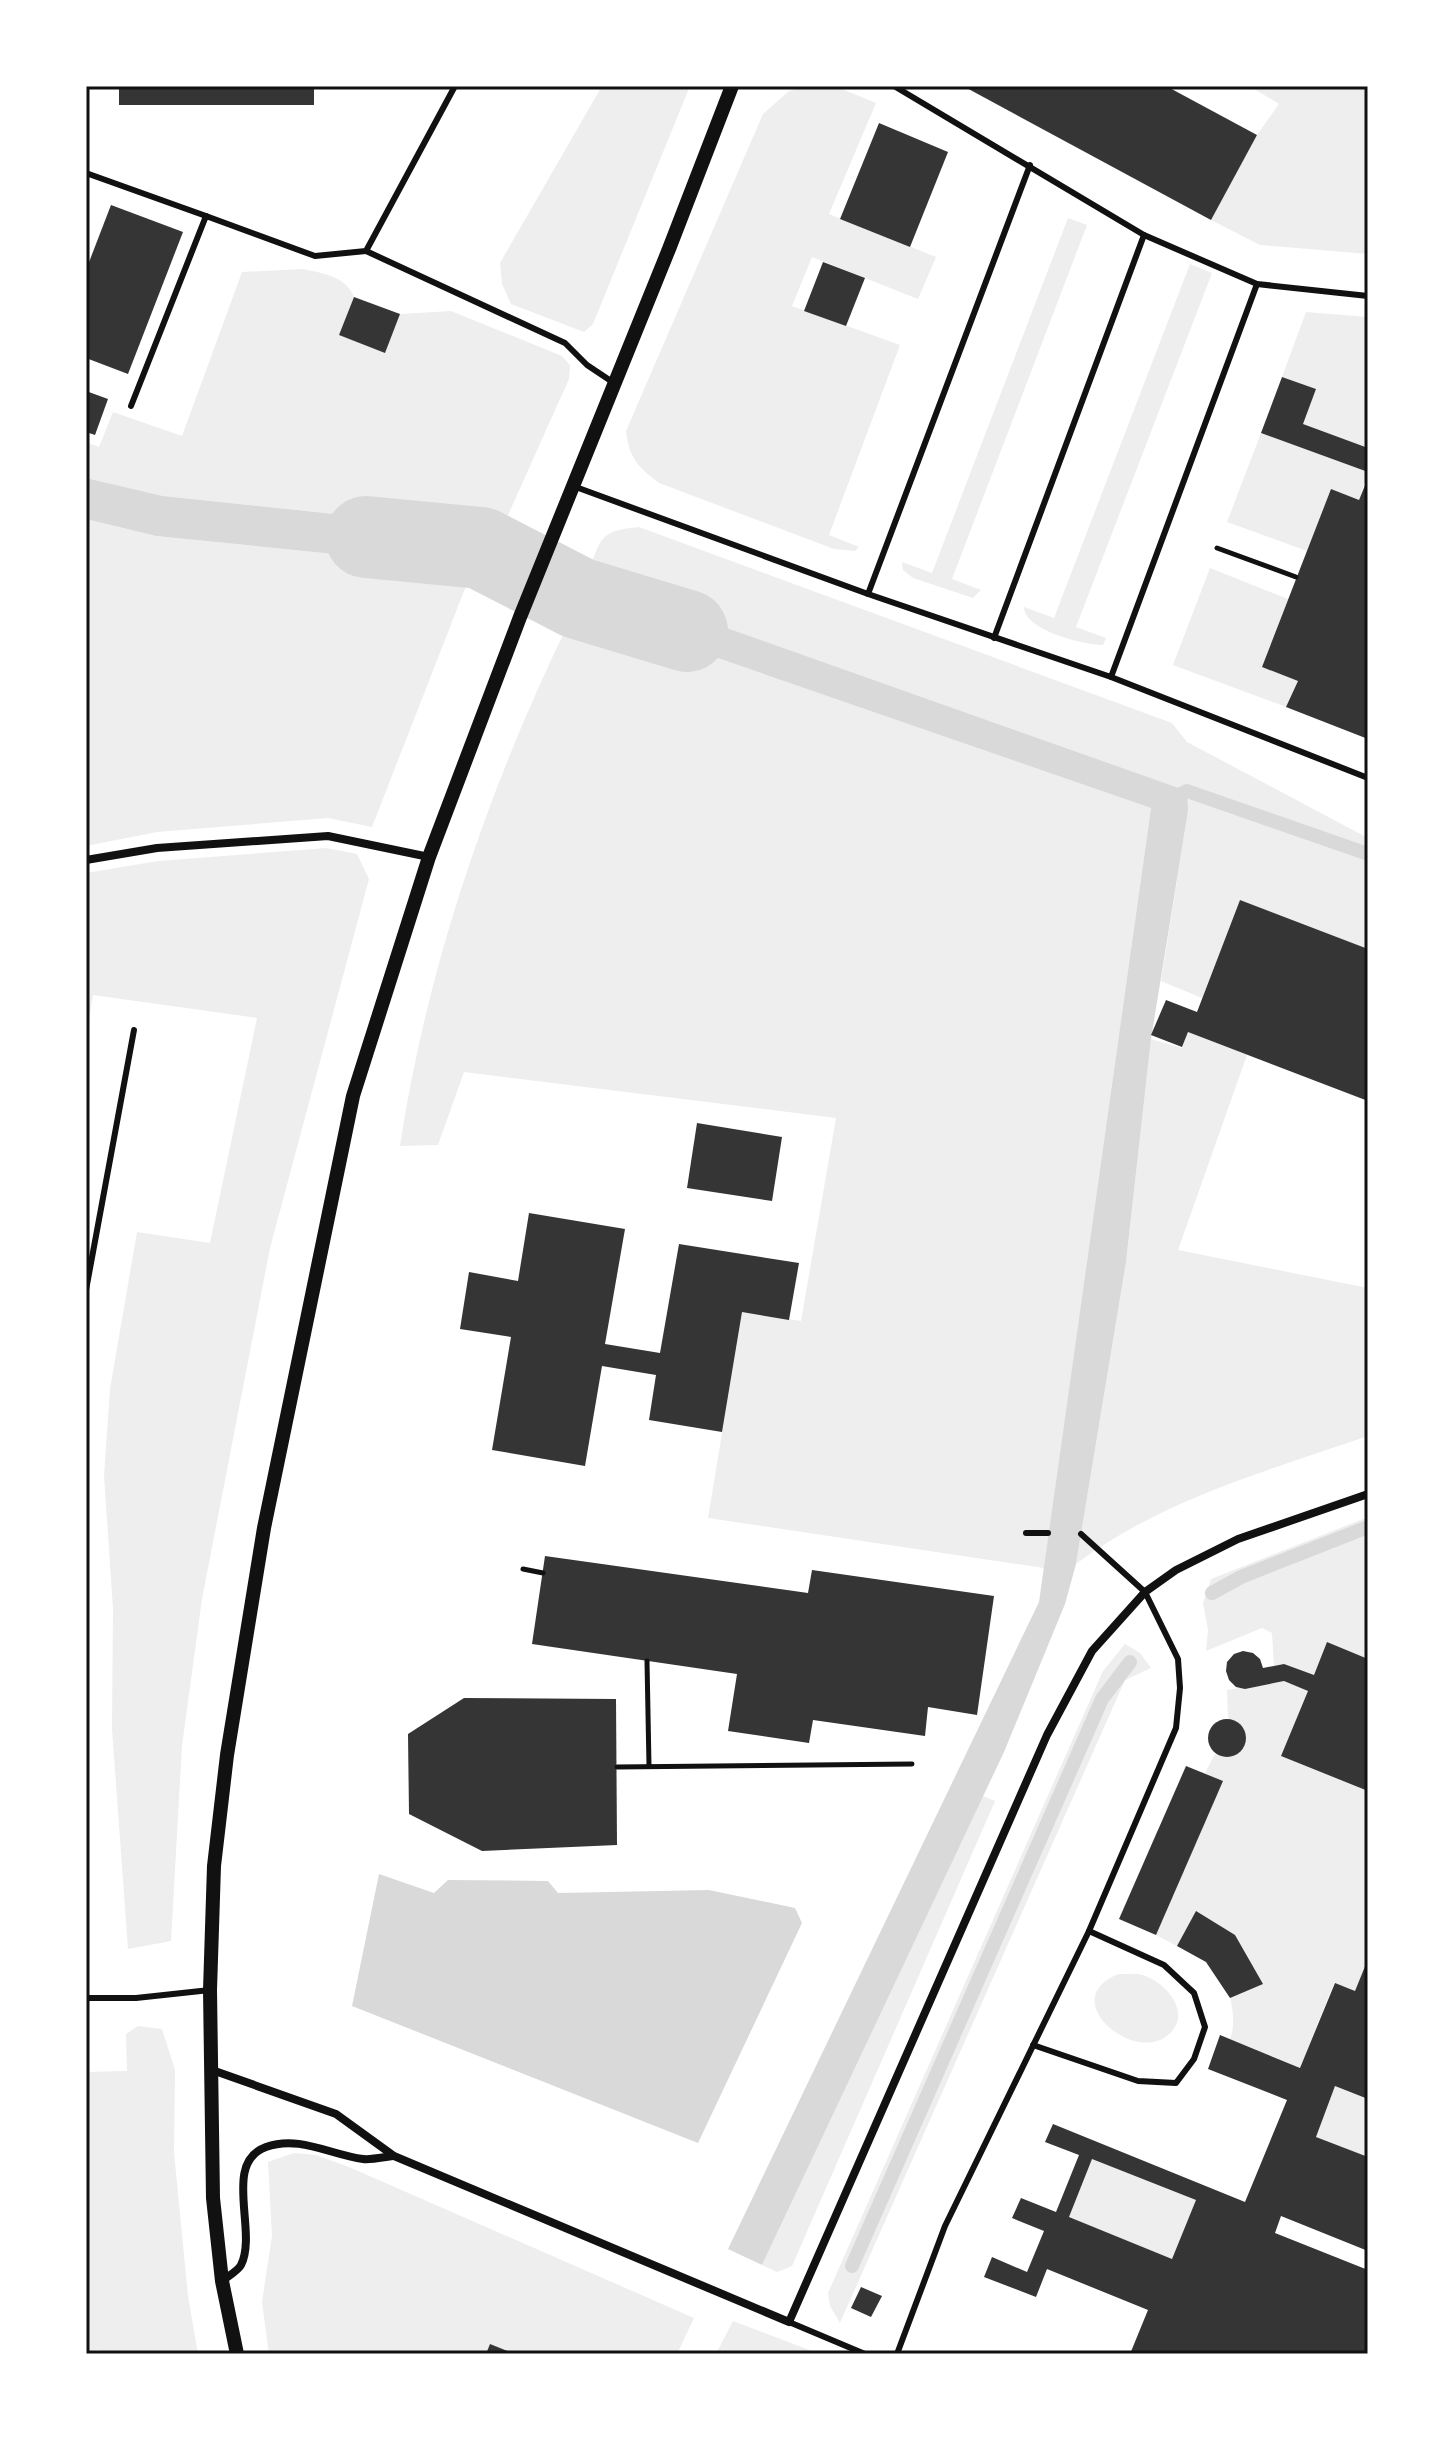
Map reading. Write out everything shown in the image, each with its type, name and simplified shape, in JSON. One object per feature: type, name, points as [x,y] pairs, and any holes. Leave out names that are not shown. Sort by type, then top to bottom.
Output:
[{"type":"street","points":[[237,2354],[222,2281],[213,2198],[210,1990],[216,1852],[227,1755],[264,1528],[353,1096],[429,857],[556,525],[732,86]]},
{"type":"street","points":[[86,860],[157,848],[328,836],[429,857]]},
{"type":"street","points":[[212,2070],[336,2114],[394,2156],[789,2322],[1047,1735],[1092,1651],[1145,1592],[1176,1570],[1238,1539],[1368,1494]]},
{"type":"street","points":[[222,2281],[240,2267],[246,2245],[243,2172],[249,2158],[267,2147],[292,2144],[324,2148],[363,2159],[394,2156]]},
{"type":"lane","points":[[366,251],[455,86]]},
{"type":"lane","points":[[894,86],[1144,235],[1257,284],[1368,296]]},
{"type":"lane","points":[[868,594],[1030,165]]},
{"type":"lane","points":[[86,173],[315,256],[366,251],[565,343],[587,365],[614,383]]},
{"type":"lane","points":[[131,406],[206,216]]},
{"type":"lane","points":[[994,638],[1144,235]]},
{"type":"lane","points":[[1111,677],[1257,284]]},
{"type":"lane","points":[[573,486],[868,594],[1111,677],[1368,778]]},
{"type":"lane","points":[[86,1290],[134,1030]]},
{"type":"lane","points":[[1026,1533],[1048,1533]]},
{"type":"lane","points":[[897,2354],[945,2226],[1089,1931],[1176,1728],[1180,1688],[1178,1659],[1145,1592],[1081,1534]]},
{"type":"lane","points":[[1033,2045],[1138,2081],[1176,2083],[1194,2059],[1205,2027],[1194,1993],[1164,1965],[1089,1931]]},
{"type":"lane","points":[[86,1998],[136,1998],[210,1990]]},
{"type":"lane","points":[[789,2322],[865,2354]]},
{"type":"path","points":[[1217,548],[1296,577]]},
{"type":"path","points":[[523,1569],[543,1573]]},
{"type":"path","points":[[647,1661],[649,1766]]},
{"type":"path","points":[[617,1767],[912,1764]]},
{"type":"shaded area","points":[[602,86],[690,86],[593,324],[584,332],[511,304],[502,284],[500,263]]},
{"type":"shaded area","points":[[806,86],[837,87],[876,103],[829,214],[936,257],[918,299],[812,257],[792,306],[900,345],[829,535],[859,547],[855,551],[834,549],[659,483],[636,461],[629,448],[626,431],[763,114],[789,91]]},
{"type":"shaded area","points":[[1249,86],[1368,86],[1368,254],[1260,245],[1211,220],[1257,135],[1279,104]]},
{"type":"shaded area","points":[[1068,218],[1087,225],[952,579],[981,590],[973,598],[913,578],[903,570],[902,562],[932,573]]},
{"type":"shaded area","points":[[1190,264],[1212,273],[1076,627],[1106,638],[1103,645],[1056,635],[1034,623],[1024,607],[1054,618]]},
{"type":"shaded area","points":[[302,269],[339,280],[354,297],[339,335],[385,352],[400,314],[451,311],[562,356],[570,365],[569,379],[504,524],[488,530],[163,496],[86,478],[86,442],[99,447],[113,412],[182,436],[242,272]]},
{"type":"shaded area","points":[[1306,312],[1368,317],[1368,448],[1303,424],[1316,389],[1282,377]]},
{"type":"shaded area","points":[[1261,433],[1368,472],[1359,500],[1331,489],[1307,551],[1227,522]]},
{"type":"shaded area","points":[[86,478],[163,496],[488,530],[473,568],[156,536],[86,519]]},
{"type":"shaded area","points":[[86,519],[156,536],[473,568],[372,827],[328,818],[157,832],[86,846]]},
{"type":"shaded area","points":[[639,527],[1172,723],[1187,742],[1368,838],[1368,949],[1240,900],[1202,998],[1161,981],[1188,811],[587,576],[602,540],[615,531]]},
{"type":"shaded area","points":[[1210,568],[1288,599],[1262,667],[1298,681],[1286,707],[1173,665]]},
{"type":"shaded area","points":[[587,576],[1187,791],[1188,811],[1151,1039],[1126,1262],[1076,1564],[1065,1604],[1004,1752],[762,2265],[728,2249],[1039,1602],[1151,808],[596,616],[570,620]]},
{"type":"shaded area","points":[[596,616],[1151,808],[1044,1568],[708,1518],[742,1312],[801,1321],[836,1118],[464,1072],[438,1145],[400,1146],[427,1011],[465,877],[488,811],[513,746],[570,620]]},
{"type":"shaded area","points":[[326,848],[357,854],[369,879],[270,1248],[202,1599],[182,1746],[171,1941],[128,1949],[112,1729],[113,1608],[104,1476],[110,1389],[137,1232],[210,1243],[257,1018],[93,995],[86,1039],[86,873],[158,861]]},
{"type":"shaded area","points":[[1188,1032],[1247,1055],[1178,1250],[1368,1288],[1368,1436],[1180,1504],[1109,1541],[1076,1564],[1126,1262],[1151,1039],[1182,1048]]},
{"type":"shaded area","points":[[1368,1517],[1368,1659],[1327,1642],[1314,1675],[1284,1664],[1274,1666],[1272,1633],[1262,1628],[1206,1651],[1208,1630],[1203,1603],[1211,1579]]},
{"type":"shaded area","points":[[1125,1644],[1140,1653],[1151,1668],[1125,1680],[840,2323],[830,2306],[828,2293],[1103,1671]]},
{"type":"shaded area","points":[[1284,1681],[1308,1691],[1281,1756],[1368,1791],[1368,1959],[1355,1991],[1334,1983],[1300,2068],[1230,2039],[1233,2025],[1229,1993],[1196,1912],[1177,1946],[1156,1935],[1222,1781],[1205,1773],[1215,1754],[1234,1754],[1245,1744],[1243,1730],[1228,1718],[1227,1690]]},
{"type":"shaded area","points":[[983,1796],[995,1801],[792,2266],[777,2272],[762,2265]]},
{"type":"shaded area","points":[[379,1874],[434,1893],[448,1880],[548,1881],[558,1893],[709,1890],[795,1908],[802,1923],[698,2143],[352,2006]]},
{"type":"shaded area","points":[[1119,1974],[1143,1975],[1168,1992],[1174,2000],[1178,2018],[1168,2035],[1153,2042],[1137,2042],[1106,2025],[1097,2012],[1095,1998],[1101,1985]]},
{"type":"shaded area","points":[[138,2026],[162,2029],[175,2070],[174,2152],[188,2296],[198,2354],[102,2354],[101,2350],[86,2351],[86,2072],[127,2071],[126,2034]]},
{"type":"shaded area","points":[[1335,2086],[1368,2099],[1368,2157],[1316,2137]]},
{"type":"shaded area","points":[[294,2153],[316,2155],[349,2167],[694,2318],[677,2354],[269,2354],[262,2302],[272,2236],[268,2162]]},
{"type":"shaded area","points":[[1092,2159],[1196,2200],[1172,2259],[1069,2217]]},
{"type":"shaded area","points":[[733,2321],[820,2354],[716,2354]]},
{"type":"building","points":[[119,86],[314,86],[314,105],[119,105]]},
{"type":"building","points":[[963,86],[1166,86],[1257,135],[1211,220]]},
{"type":"building","points":[[879,123],[948,152],[910,247],[840,219]]},
{"type":"building","points":[[111,205],[183,232],[128,374],[86,358],[86,270]]},
{"type":"building","points":[[823,262],[865,278],[846,326],[804,311]]},
{"type":"building","points":[[354,297],[400,314],[385,353],[339,335]]},
{"type":"building","points":[[1282,377],[1316,389],[1303,424],[1368,448],[1368,472],[1261,433]]},
{"type":"building","points":[[86,391],[108,399],[95,435],[86,432]]},
{"type":"building","points":[[1368,478],[1368,739],[1286,707],[1298,681],[1262,667],[1331,489],[1359,500]]},
{"type":"building","points":[[1240,900],[1368,949],[1368,1101],[1188,1032],[1182,1047],[1151,1035],[1166,1000],[1197,1012]]},
{"type":"building","points":[[697,1123],[782,1137],[772,1201],[687,1188]]},
{"type":"building","points":[[529,1213],[625,1229],[605,1344],[660,1353],[679,1244],[799,1263],[789,1320],[742,1312],[722,1432],[649,1420],[656,1375],[602,1366],[585,1466],[492,1450],[511,1337],[460,1329],[469,1272],[518,1281]]},
{"type":"building","points":[[545,1556],[808,1593],[812,1570],[994,1596],[977,1715],[928,1707],[925,1736],[813,1720],[809,1743],[728,1731],[737,1674],[532,1644]]},
{"type":"building","points":[[1327,1642],[1368,1659],[1368,1791],[1281,1756],[1308,1691],[1284,1681],[1245,1689],[1236,1687],[1226,1671],[1227,1662],[1234,1654],[1243,1651],[1253,1653],[1260,1659],[1263,1668],[1284,1664],[1314,1675]]},
{"type":"building","points":[[464,1698],[616,1699],[617,1845],[482,1851],[409,1814],[408,1734]]},
{"type":"building","points":[[1227,1719],[1240,1725],[1246,1738],[1240,1751],[1227,1757],[1214,1751],[1208,1738],[1214,1725]]},
{"type":"building","points":[[1186,1766],[1223,1781],[1156,1935],[1119,1919]]},
{"type":"building","points":[[1196,1911],[1235,1935],[1263,1984],[1230,1998],[1206,1962],[1177,1946]]},
{"type":"building","points":[[1368,1959],[1368,2099],[1335,2086],[1316,2137],[1368,2157],[1368,2251],[1281,2216],[1275,2233],[1368,2270],[1368,2354],[1130,2354],[1148,2310],[1047,2269],[1036,2297],[984,2277],[992,2257],[1027,2272],[1044,2231],[1012,2218],[1021,2198],[1056,2212],[1079,2155],[1045,2142],[1053,2124],[1245,2202],[1287,2100],[1208,2069],[1220,2035],[1300,2068],[1335,1983],[1355,1991]],"holes":[[[1092,2159],[1196,2200],[1172,2259],[1069,2217]]]},
{"type":"building","points":[[861,2287],[882,2296],[871,2317],[851,2308]]},
{"type":"building","points":[[490,2344],[515,2354],[486,2354]]},
{"type":"waterway","points":[[366,537],[481,548],[578,598],[687,631]]},
{"type":"waterway","points":[[1172,798],[1187,791],[1368,854]]},
{"type":"waterway","points":[[1212,1593],[1241,1577],[1368,1527]]},
{"type":"waterway","points":[[852,2266],[1102,1699],[1130,1662]]}]
